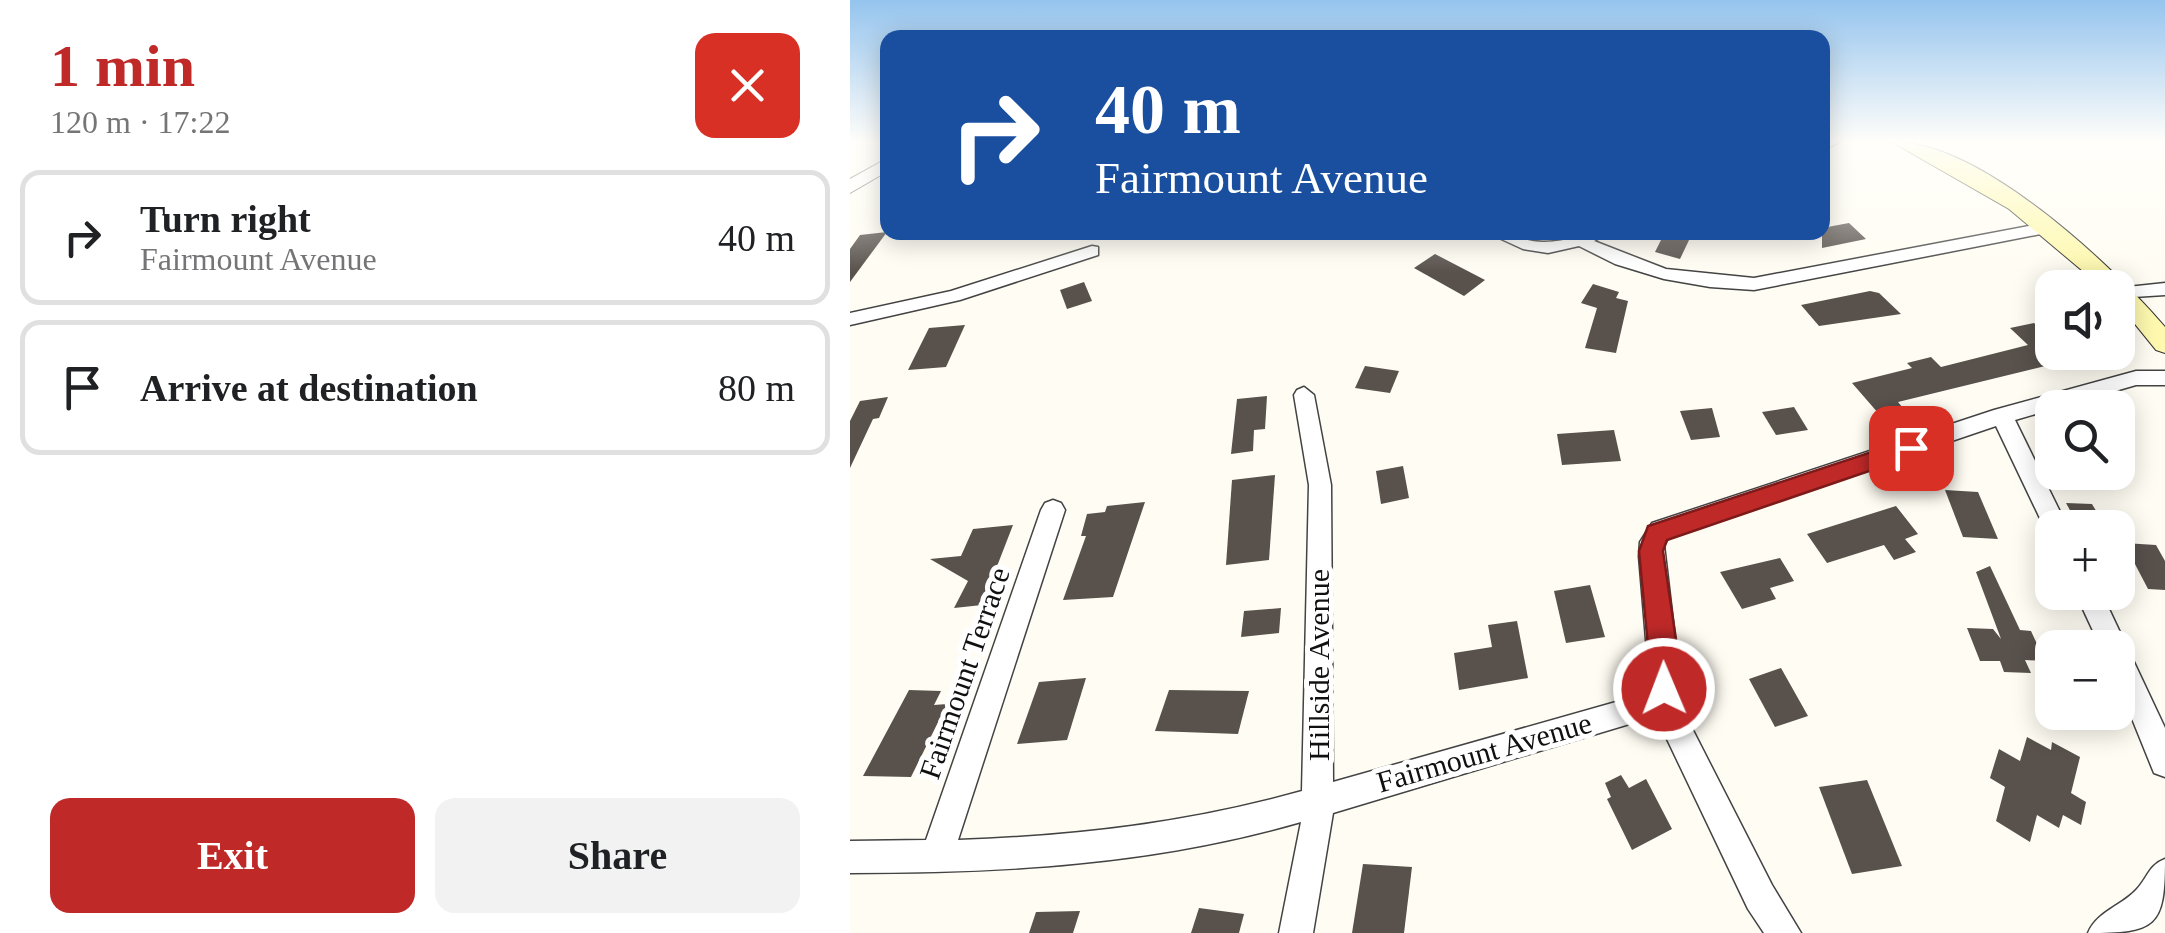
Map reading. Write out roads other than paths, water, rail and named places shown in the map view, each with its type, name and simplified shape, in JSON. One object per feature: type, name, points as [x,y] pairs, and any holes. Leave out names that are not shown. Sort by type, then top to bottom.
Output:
[{"type":"main road","points":[[1988,186],[2050,227],[2097,270]]},
{"type":"main road","points":[[2135,309],[2165,344]]},
{"type":"street","points":[[1512,240],[1533,249],[1582,240],[1643,267],[1713,282],[1754,284],[2050,227]]},
{"type":"street","points":[[850,319],[954,296],[1092,250]]},
{"type":"street","points":[[2135,290],[2165,289]]},
{"type":"street","points":[[1784,933],[1760,896],[1660,696],[1666,667],[1651,556],[1657,533],[2002,416],[2136,378],[2165,378]]},
{"type":"street","name":"Hillside Avenue","points":[[1296,933],[1315,848],[1317,799],[1319,466],[1304,396]]},
{"type":"street","points":[[2002,416],[2047,510]]},
{"type":"street","name":"Fairmount Terrace","points":[[936,857],[1053,510]]},
{"type":"street","points":[[2135,693],[2165,762]]},
{"type":"street","name":"Fairmount Avenue","points":[[850,857],[936,857],[1151,842],[1242,824],[1317,799],[1644,708],[1660,696]]},
{"type":"street","points":[[2105,933],[2148,902],[2165,875]]}]
